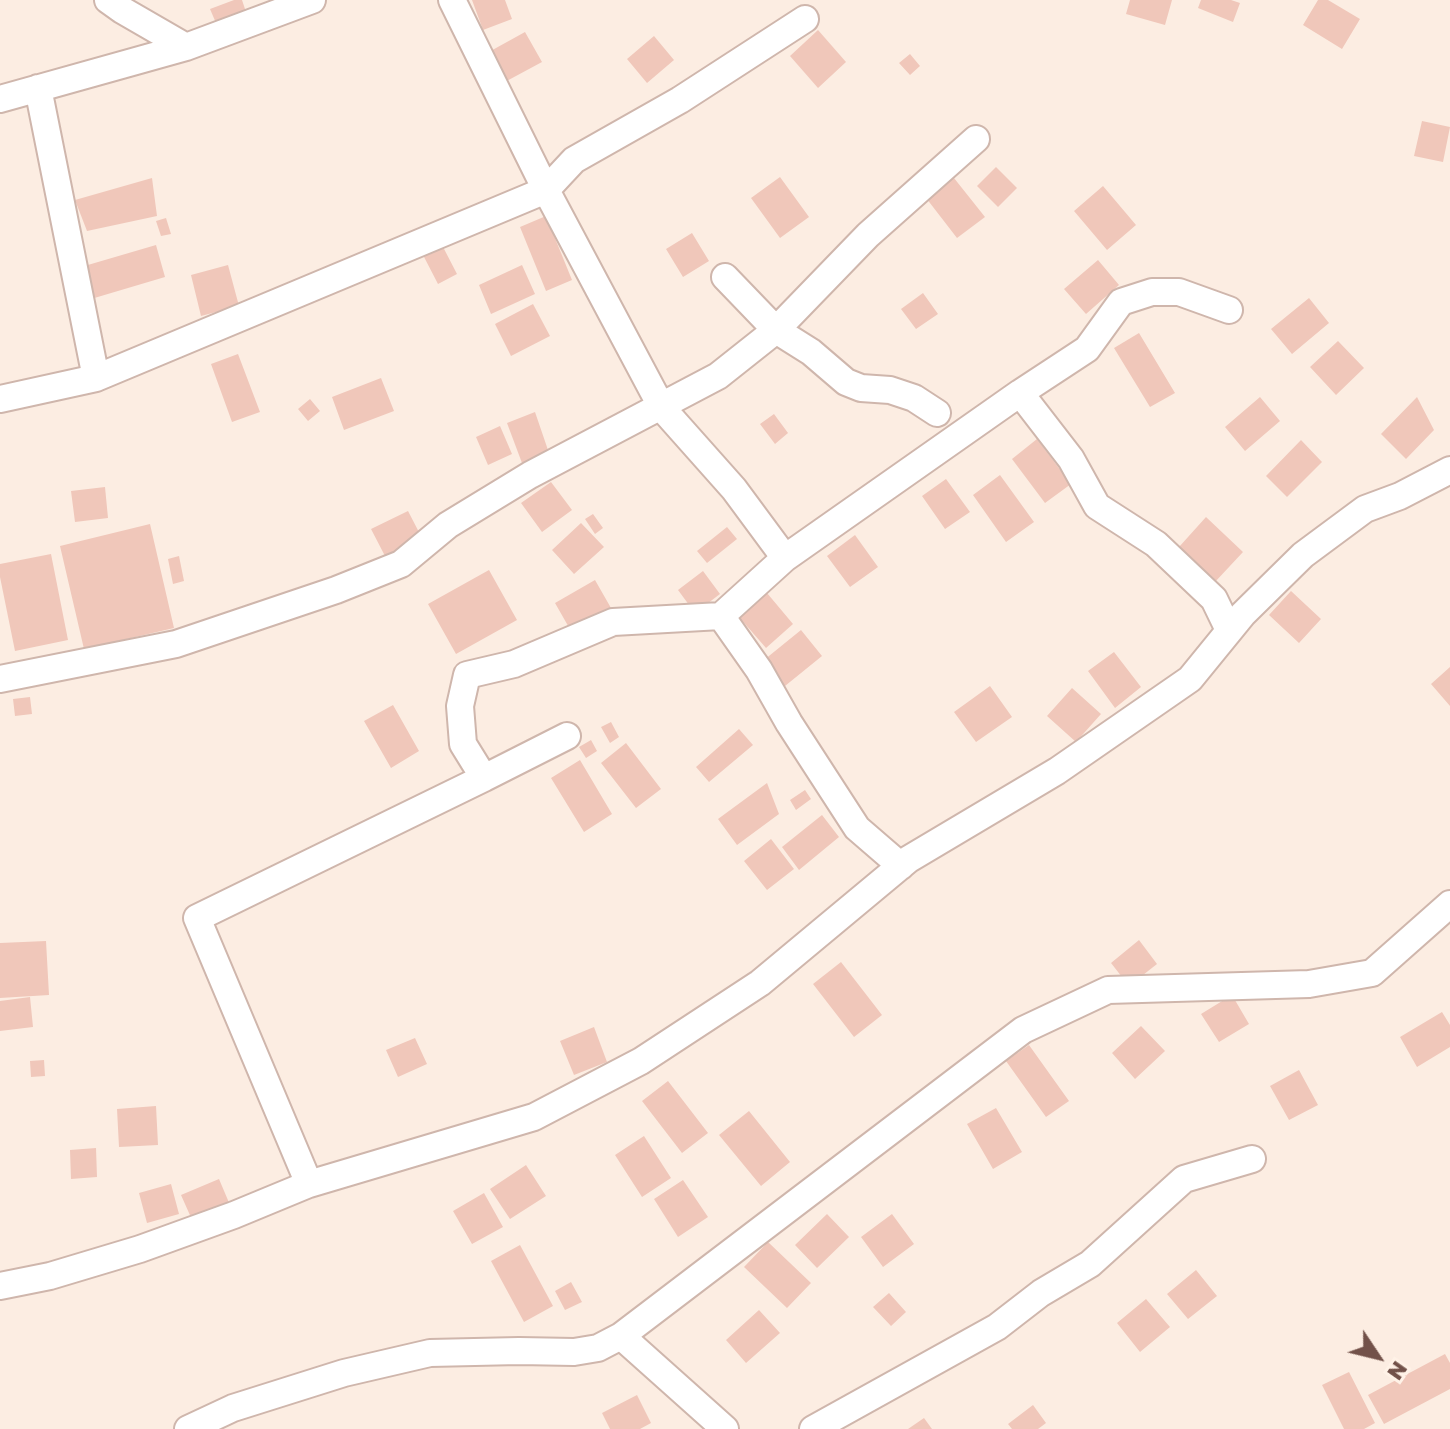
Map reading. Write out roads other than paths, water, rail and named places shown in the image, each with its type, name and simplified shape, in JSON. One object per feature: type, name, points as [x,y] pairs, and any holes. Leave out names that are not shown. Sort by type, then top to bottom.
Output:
[{"type":"street","points":[[108,0],[186,47]]},
{"type":"street","points":[[0,99],[186,47],[312,0]]},
{"type":"street","points":[[452,0],[546,190],[662,408],[734,489],[785,558]]},
{"type":"street","points":[[0,399],[96,378],[546,190],[574,160],[680,100],[805,19]]},
{"type":"street","points":[[38,88],[96,378]]},
{"type":"street","points":[[0,679],[176,644],[336,590],[401,564],[448,525],[530,475],[718,376],[776,330],[868,235],[976,139]]},
{"type":"street","points":[[725,277],[776,330],[811,352],[846,382],[861,388],[890,390],[914,398],[937,413]]},
{"type":"street","points":[[484,778],[463,744],[460,706],[467,675],[514,664],[613,622],[721,616],[785,558],[1087,349],[1121,302],[1152,292],[1179,292],[1229,310]]},
{"type":"street","points":[[1020,393],[1071,459],[1097,506],[1156,544],[1214,599],[1229,630]]},
{"type":"street","points":[[0,1286],[50,1276],[140,1249],[309,1184],[534,1117],[641,1061],[760,983],[901,866],[1057,771],[1190,679],[1229,630],[1303,555],[1365,509],[1400,496],[1450,470]]},
{"type":"street","points":[[721,616],[759,670],[789,723],[857,828],[901,866]]},
{"type":"street","points":[[309,1184],[197,918],[567,736]]},
{"type":"street","points":[[188,1429],[261,1399],[344,1373],[430,1353],[574,1352],[598,1348],[621,1336],[1023,1030],[1108,990],[1309,984],[1372,973],[1450,904]]},
{"type":"street","points":[[813,1429],[997,1327],[1041,1293],[1090,1264],[1184,1179],[1252,1159]]},
{"type":"street","points":[[621,1336],[725,1429]]}]
